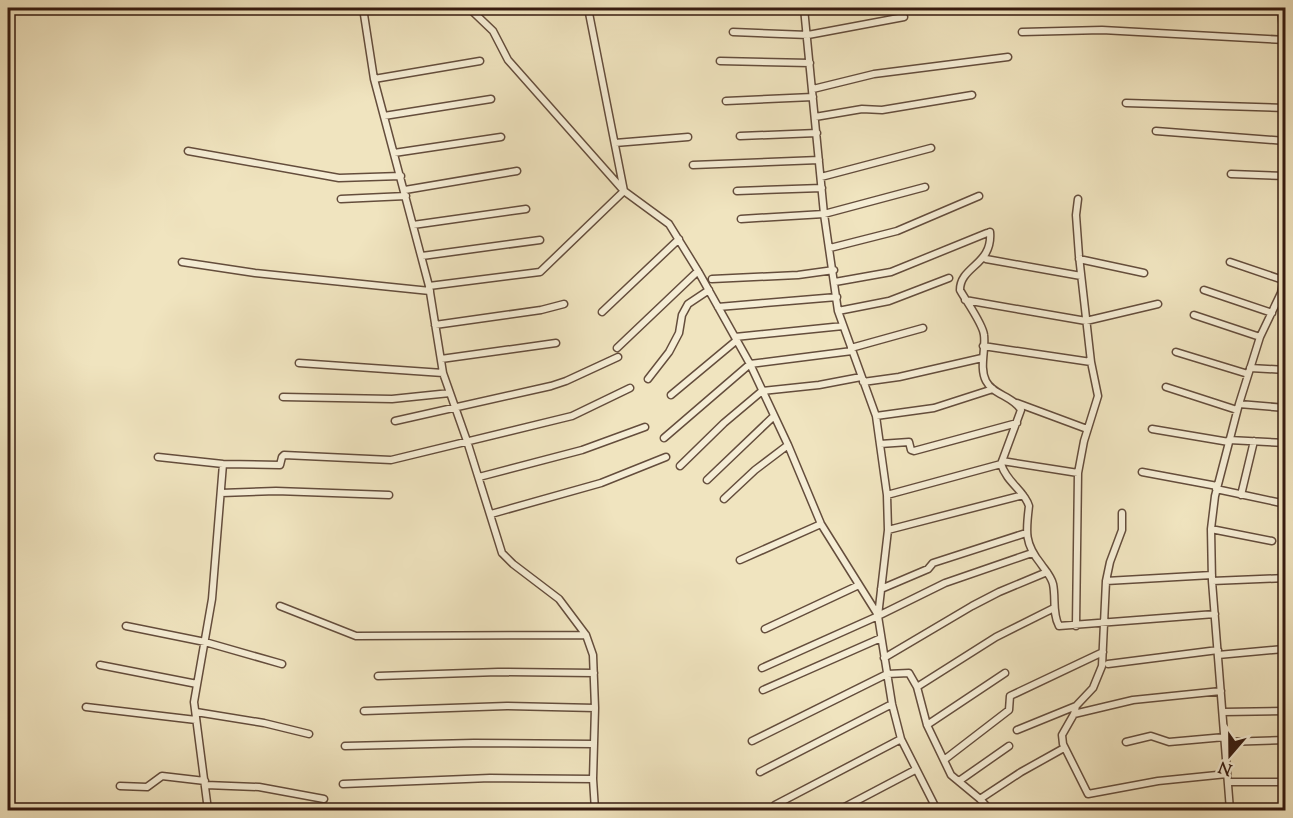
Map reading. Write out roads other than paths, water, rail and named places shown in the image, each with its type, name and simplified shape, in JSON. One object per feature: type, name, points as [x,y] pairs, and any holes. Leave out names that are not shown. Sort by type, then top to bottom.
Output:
[{"type":"street","points":[[363,8],[374,79],[430,289],[443,373],[505,558],[559,599],[586,635],[593,655],[595,810]]},
{"type":"street","points":[[469,8],[493,31],[508,60],[624,191],[669,224],[750,364],[788,445],[821,524],[878,616]]},
{"type":"street","points":[[588,8],[624,191]]},
{"type":"street","points":[[804,8],[824,214],[834,270],[838,311],[876,416],[888,495],[888,530],[878,616],[884,658],[900,739],[937,810]]},
{"type":"street","points":[[1022,32],[1102,30],[1285,40],[1281,8]]},
{"type":"street","points":[[733,33],[808,35],[904,16]]},
{"type":"street","points":[[813,89],[874,74],[1008,57]]},
{"type":"street","points":[[374,79],[480,61]]},
{"type":"street","points":[[720,61],[810,63]]},
{"type":"street","points":[[815,117],[862,109],[882,110],[972,95]]},
{"type":"street","points":[[726,101],[813,97]]},
{"type":"street","points":[[384,116],[491,99]]},
{"type":"street","points":[[1126,103],[1286,108]]},
{"type":"street","points":[[1156,131],[1286,141]]},
{"type":"street","points":[[740,135],[817,133]]},
{"type":"street","points":[[394,153],[501,137]]},
{"type":"street","points":[[615,143],[688,137]]},
{"type":"street","points":[[821,177],[931,148]]},
{"type":"street","points":[[188,151],[339,178],[401,176]]},
{"type":"street","points":[[693,165],[819,160]]},
{"type":"street","points":[[341,199],[405,193],[517,171]]},
{"type":"street","points":[[1232,174],[1286,176]]},
{"type":"street","points":[[741,219],[824,214],[925,187]]},
{"type":"street","points":[[737,192],[822,188]]},
{"type":"street","points":[[182,262],[255,273],[430,289],[540,272],[624,191]]},
{"type":"street","points":[[830,248],[897,231],[978,196]]},
{"type":"street","points":[[1077,199],[1079,259],[1091,362],[1098,396],[1087,429],[1078,472],[1077,626]]},
{"type":"street","points":[[413,225],[526,209]]},
{"type":"street","points":[[835,282],[891,272],[989,233],[987,253],[963,277],[960,284],[965,300],[984,331],[982,358],[986,381],[993,389],[1017,403],[1087,429]]},
{"type":"street","points":[[602,312],[679,239]]},
{"type":"street","points":[[422,256],[540,240]]},
{"type":"street","points":[[986,259],[1081,276]]},
{"type":"street","points":[[1079,259],[1144,273]]},
{"type":"street","points":[[1230,262],[1283,280]]},
{"type":"street","points":[[1230,810],[1212,578],[1211,529],[1217,488],[1238,407],[1260,337],[1277,304],[1286,266]]},
{"type":"street","points":[[712,279],[834,270]]},
{"type":"street","points":[[616,348],[698,271]]},
{"type":"street","points":[[838,311],[889,301],[950,279]]},
{"type":"street","points":[[648,379],[669,352],[679,333],[682,315],[688,304],[709,290]]},
{"type":"street","points":[[1204,290],[1272,313]]},
{"type":"street","points":[[718,307],[837,297]]},
{"type":"street","points":[[965,300],[1086,321],[1158,304]]},
{"type":"street","points":[[435,325],[564,304]]},
{"type":"street","points":[[1277,304],[1286,304]]},
{"type":"street","points":[[1194,315],[1260,337]]},
{"type":"street","points":[[671,395],[736,339],[843,326]]},
{"type":"street","points":[[664,438],[750,364],[851,350],[923,328]]},
{"type":"street","points":[[441,359],[556,343]]},
{"type":"street","points":[[983,346],[1091,362]]},
{"type":"street","points":[[1176,352],[1249,371],[1286,370]]},
{"type":"street","points":[[395,421],[551,386],[618,357]]},
{"type":"street","points":[[681,466],[724,423],[762,391],[899,377],[982,358]]},
{"type":"street","points":[[299,363],[443,373]]},
{"type":"street","points":[[1166,387],[1238,407],[1286,408]]},
{"type":"street","points":[[158,457],[223,464],[280,465],[284,455],[391,460],[572,416],[630,388]]},
{"type":"street","points":[[876,416],[934,408],[993,389]]},
{"type":"street","points":[[283,398],[392,399],[450,393]]},
{"type":"street","points":[[1017,403],[1021,410],[1002,462],[1010,482],[1023,495],[1029,506],[1026,533],[1032,553],[1053,584],[1054,608],[1059,626],[1215,614]]},
{"type":"street","points":[[707,480],[774,416]]},
{"type":"street","points":[[880,444],[909,442],[911,450],[914,451],[1017,423]]},
{"type":"street","points":[[479,477],[582,450],[645,427]]},
{"type":"street","points":[[1152,429],[1229,441],[1286,443]]},
{"type":"street","points":[[1241,495],[1254,441]]},
{"type":"street","points":[[724,499],[755,470],[788,445]]},
{"type":"street","points":[[491,514],[601,483],[666,457]]},
{"type":"street","points":[[888,495],[1002,462],[1078,472]]},
{"type":"street","points":[[208,810],[195,702],[212,599],[223,464]]},
{"type":"street","points":[[1142,472],[1286,504]]},
{"type":"street","points":[[221,493],[276,491],[389,495]]},
{"type":"street","points":[[888,530],[1023,495]]},
{"type":"street","points":[[1017,730],[1076,706],[1093,688],[1102,666],[1106,580],[1122,530],[1122,513]]},
{"type":"street","points":[[740,560],[821,524]]},
{"type":"street","points":[[1211,529],[1272,541]]},
{"type":"street","points":[[881,589],[928,568],[933,563],[1026,533]]},
{"type":"street","points":[[762,668],[945,583],[1032,553]]},
{"type":"street","points":[[884,658],[972,606],[1047,572]]},
{"type":"street","points":[[1106,580],[1286,578]]},
{"type":"street","points":[[765,629],[859,585]]},
{"type":"street","points":[[280,606],[356,636],[586,635]]},
{"type":"street","points":[[917,687],[996,638],[1054,608]]},
{"type":"street","points":[[126,626],[205,642],[282,664]]},
{"type":"street","points":[[763,690],[881,638]]},
{"type":"street","points":[[1108,663],[1218,652],[1284,649]]},
{"type":"street","points":[[944,760],[1009,710],[1010,696],[1103,652]]},
{"type":"street","points":[[100,665],[197,684]]},
{"type":"street","points":[[378,676],[498,672],[594,673]]},
{"type":"street","points":[[752,741],[887,674],[909,673],[917,687],[927,725],[951,775],[990,810]]},
{"type":"street","points":[[927,725],[1005,673]]},
{"type":"street","points":[[1074,714],[1133,700],[1221,691]]},
{"type":"street","points":[[760,772],[892,704]]},
{"type":"street","points":[[364,711],[507,706],[595,708]]},
{"type":"street","points":[[1076,706],[1062,735],[1064,747],[1088,794],[1158,781],[1227,774]]},
{"type":"street","points":[[86,707],[264,723],[309,734]]},
{"type":"street","points":[[1223,712],[1286,711]]},
{"type":"street","points":[[1126,742],[1151,736],[1169,742],[1225,739],[1286,740]]},
{"type":"street","points":[[775,805],[900,739]]},
{"type":"street","points":[[345,746],[474,743],[593,744]]},
{"type":"street","points":[[959,781],[1010,746]]},
{"type":"street","points":[[980,799],[1064,747]]},
{"type":"street","points":[[839,810],[915,770]]},
{"type":"street","points":[[120,786],[147,787],[162,776],[205,783],[259,787],[324,799]]},
{"type":"street","points":[[343,784],[490,778],[593,780]]},
{"type":"street","points":[[1228,782],[1286,782]]},
{"type":"street","points":[[117,808],[142,810]]}]
